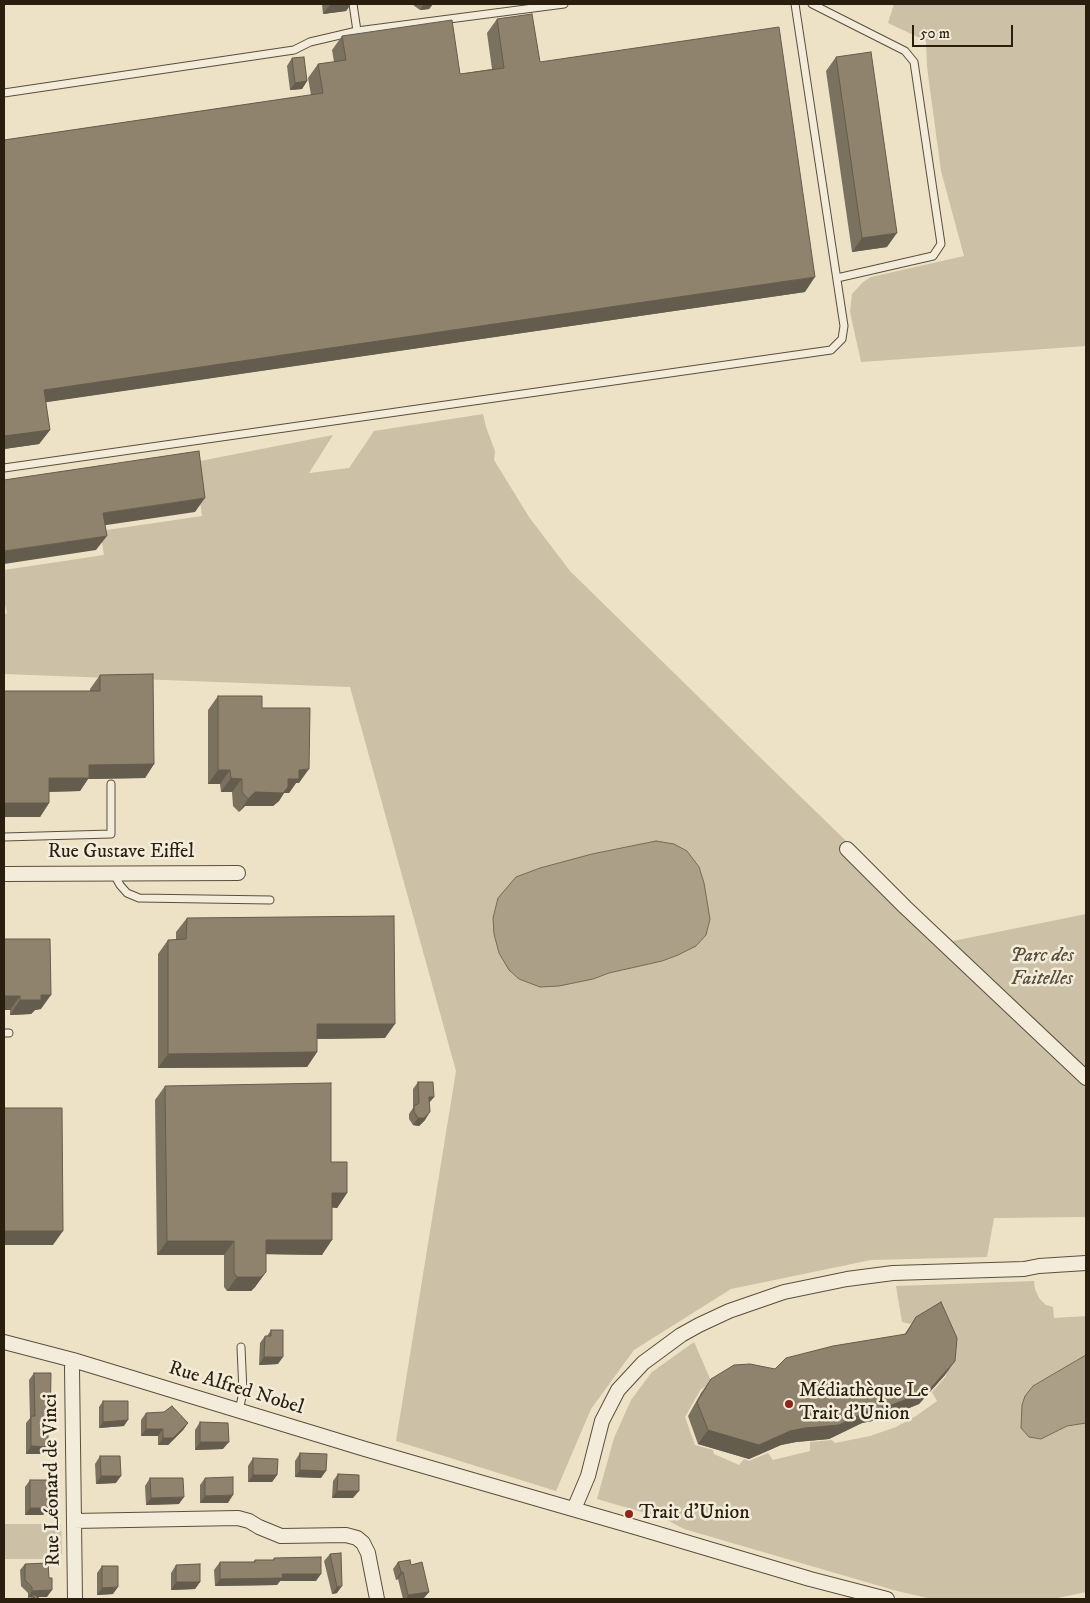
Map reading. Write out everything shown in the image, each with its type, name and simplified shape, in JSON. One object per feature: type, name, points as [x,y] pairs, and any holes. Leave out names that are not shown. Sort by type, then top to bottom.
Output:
[{"type":"street","points":[[847,849],[905,907],[1086,1078]]},
{"type":"street","name":"Rue Gustave Eiffel","points":[[4,874],[238,873]]},
{"type":"street","points":[[574,1509],[588,1476],[602,1421],[618,1390],[643,1363],[699,1325],[729,1311],[784,1292],[847,1279],[893,1273],[1024,1269],[1039,1266],[1086,1263]]},
{"type":"street","name":"Rue Alfred Nobel","points":[[4,1342],[73,1360],[239,1411],[810,1579],[887,1599]]},
{"type":"street","name":"Rue Léonard de Vinci","points":[[73,1360],[75,1599]]},
{"type":"street","points":[[74,1520],[238,1518],[281,1536],[346,1535],[356,1538],[363,1543],[368,1553],[377,1599]]},
{"type":"lane","points":[[353,4],[357,31]]},
{"type":"lane","points":[[4,93],[294,50],[310,42],[357,31],[564,4]]},
{"type":"lane","points":[[4,468],[831,350],[842,339],[844,326],[795,4]]},
{"type":"lane","points":[[812,4],[905,51],[914,62],[941,244],[933,256],[837,278]]},
{"type":"lane","points":[[4,837],[111,834],[111,784]]},
{"type":"lane","points":[[114,873],[120,885],[127,893],[139,898],[270,900]]},
{"type":"lane","points":[[239,1411],[243,1392],[241,1347]]},
{"type":"green space","points":[[894,4],[1086,4],[1086,346],[861,362],[850,312],[852,294],[863,282],[871,277],[964,256],[941,171],[927,67],[926,41],[888,23]]},
{"type":"green space","name":"Parc des Faitelles","points":[[483,414],[495,451],[494,460],[529,517],[570,571],[908,901],[953,941],[1086,914],[1086,1217],[994,1218],[987,1257],[871,1260],[731,1289],[634,1350],[591,1409],[556,1491],[396,1441],[456,1071],[350,687],[4,674],[4,615],[7,613],[4,601],[4,570],[104,555],[100,531],[202,516],[195,462],[333,435],[309,473],[349,468],[374,431]]},
{"type":"green space","points":[[1034,1281],[1039,1298],[1046,1305],[1053,1307],[1054,1318],[1086,1316],[1086,1592],[1053,1599],[932,1599],[897,1591],[684,1529],[663,1518],[597,1499],[614,1438],[631,1400],[652,1372],[694,1342],[712,1383],[701,1389],[685,1417],[695,1445],[713,1450],[714,1454],[739,1465],[744,1459],[749,1461],[768,1453],[773,1460],[810,1451],[810,1442],[832,1440],[835,1443],[870,1436],[896,1427],[937,1401],[932,1392],[946,1376],[949,1348],[933,1313],[910,1324],[902,1322],[896,1286]]},
{"type":"green space","points":[[4,1524],[61,1524],[62,1554],[54,1559],[4,1559]]},
{"type":"shaded area","points":[[656,841],[674,844],[687,851],[699,867],[704,883],[710,919],[706,935],[696,946],[662,961],[559,986],[540,987],[519,979],[509,970],[499,953],[494,934],[493,918],[498,898],[516,877],[540,868],[592,854]]},
{"type":"shaded area","points":[[1086,1355],[1086,1423],[1067,1426],[1041,1439],[1029,1437],[1021,1428],[1022,1405],[1025,1396],[1033,1386]]},
{"type":"building","points":[[532,14],[540,62],[779,27],[815,277],[44,390],[50,430],[4,436],[4,140],[323,93],[318,64],[346,60],[342,36],[452,20],[460,74],[504,68],[497,19]]},
{"type":"building","points":[[871,52],[897,233],[862,238],[836,57]]},
{"type":"building","points":[[304,57],[307,81],[295,83],[292,58]]},
{"type":"building","points":[[199,451],[205,498],[103,513],[107,536],[4,551],[4,480]]},
{"type":"building","points":[[153,674],[154,764],[89,765],[89,778],[49,778],[49,803],[4,803],[4,691],[100,691],[100,675]]},
{"type":"building","points":[[218,696],[262,696],[262,708],[310,708],[309,769],[299,770],[299,779],[288,779],[288,787],[283,793],[255,792],[248,799],[242,792],[242,779],[231,778],[230,770],[218,770]]},
{"type":"building","points":[[394,916],[395,1024],[317,1024],[317,1052],[168,1054],[168,940],[186,939],[187,918]]},
{"type":"building","points":[[4,939],[50,939],[51,995],[41,995],[41,1000],[20,1000],[20,996],[4,996]]},
{"type":"building","points":[[418,1082],[433,1082],[434,1097],[429,1097],[430,1112],[424,1118],[418,1118],[414,1112],[414,1106],[419,1103]]},
{"type":"building","points":[[331,1083],[331,1162],[347,1162],[347,1193],[332,1193],[332,1240],[266,1240],[266,1272],[261,1277],[237,1277],[234,1273],[234,1241],[167,1241],[165,1086]]},
{"type":"building","points":[[4,1108],[62,1108],[63,1231],[4,1231]]},
{"type":"building","name":"Médiathèque Le Trait d'Union","points":[[941,1302],[957,1338],[955,1361],[929,1390],[892,1405],[872,1409],[839,1425],[790,1431],[759,1445],[708,1430],[697,1402],[711,1379],[734,1365],[750,1364],[775,1369],[786,1358],[833,1346],[906,1334],[916,1317]]},
{"type":"building","points":[[271,1330],[283,1330],[283,1357],[264,1357],[265,1336],[271,1336]]},
{"type":"building","points":[[34,1373],[51,1373],[48,1447],[31,1446],[31,1416],[35,1416]]},
{"type":"building","points":[[103,1401],[128,1401],[128,1420],[103,1422]]},
{"type":"building","points":[[172,1406],[188,1423],[173,1438],[163,1438],[163,1429],[146,1429],[146,1413],[164,1412]]},
{"type":"building","points":[[200,1422],[228,1423],[229,1442],[200,1442]]},
{"type":"building","points":[[300,1453],[327,1454],[326,1471],[300,1470]]},
{"type":"building","points":[[100,1456],[120,1456],[121,1476],[101,1476]]},
{"type":"building","points":[[253,1458],[278,1459],[277,1475],[253,1475]]},
{"type":"building","points":[[338,1474],[359,1475],[359,1491],[337,1491]]},
{"type":"building","points":[[233,1477],[233,1495],[205,1496],[205,1478]]},
{"type":"building","points":[[150,1478],[183,1478],[184,1497],[151,1498]]},
{"type":"building","points":[[30,1480],[48,1480],[48,1508],[30,1508]]},
{"type":"building","points":[[341,1553],[342,1586],[337,1587],[330,1554]]},
{"type":"building","points":[[321,1557],[321,1574],[282,1574],[283,1578],[220,1579],[220,1562],[255,1562],[255,1560],[274,1560],[274,1558]]},
{"type":"building","points":[[410,1560],[411,1565],[422,1562],[429,1592],[408,1595],[403,1572],[401,1572],[398,1562]]},
{"type":"building","points":[[48,1563],[49,1578],[52,1578],[52,1590],[32,1591],[32,1587],[25,1580],[25,1564]]},
{"type":"building","points":[[200,1564],[200,1582],[176,1582],[176,1565]]},
{"type":"building","points":[[102,1566],[118,1566],[118,1587],[102,1588]]},
{"type":"place","name":"Médiathèque Le Trait d'Union","points":[[789,1404]]},
{"type":"place","name":"Trait d'Union","points":[[629,1514]]}]
